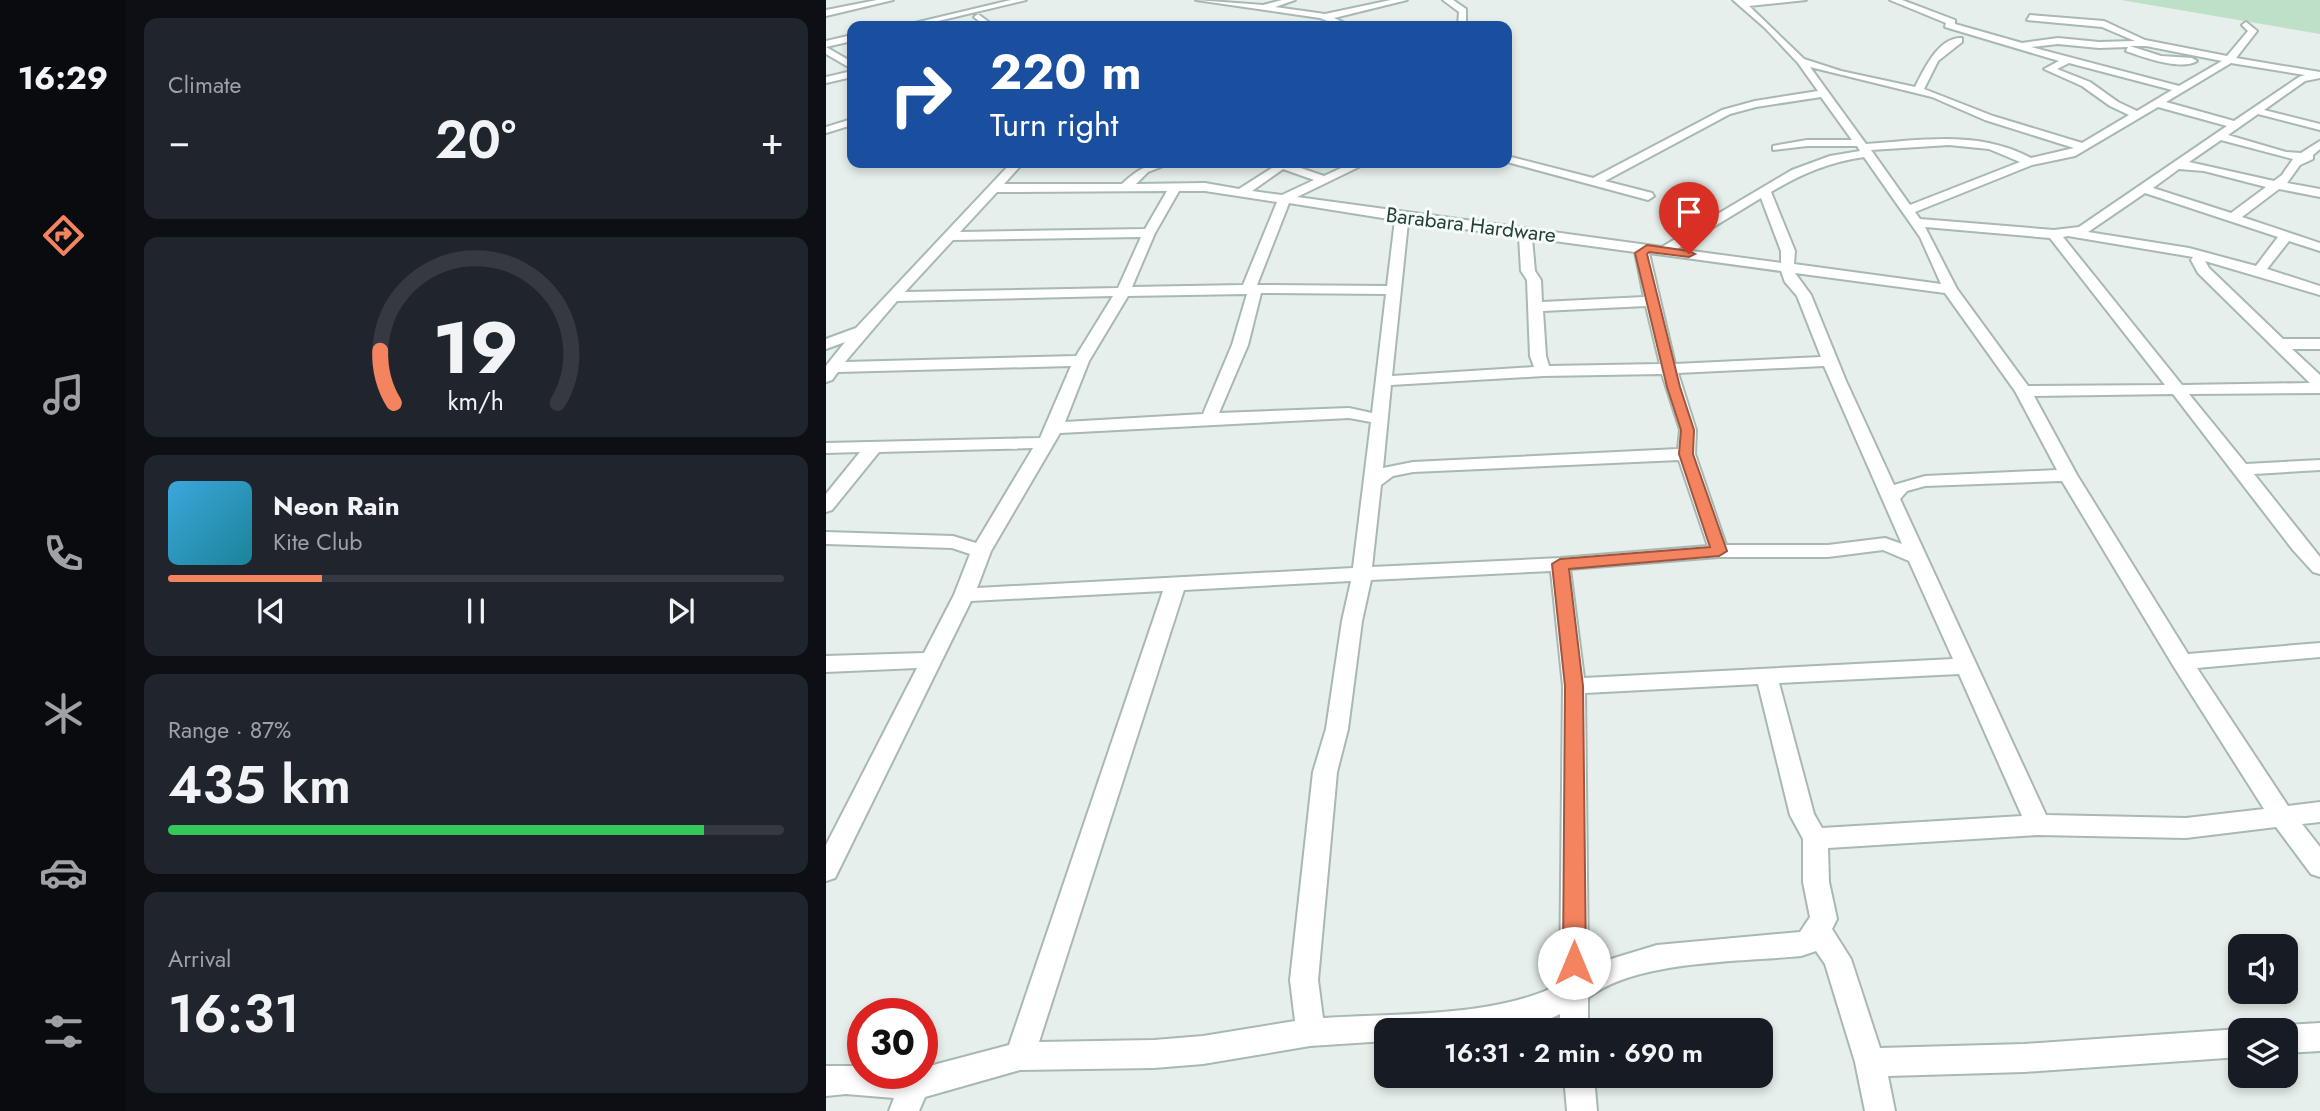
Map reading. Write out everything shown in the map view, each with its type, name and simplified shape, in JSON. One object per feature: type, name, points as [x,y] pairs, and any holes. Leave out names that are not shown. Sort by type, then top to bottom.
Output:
[{"type":"street","points":[[826,13],[889,0]]},
{"type":"street","points":[[928,21],[1022,0]]},
{"type":"street","points":[[1200,0],[1325,17],[1335,21]]},
{"type":"street","points":[[1263,8],[1291,0]]},
{"type":"street","points":[[1325,17],[1403,0]]},
{"type":"street","points":[[1447,0],[1463,11],[1462,21]]},
{"type":"street","points":[[1740,2],[1802,0]]},
{"type":"street","points":[[1894,0],[1951,21],[1947,24],[2023,45],[2032,51],[2179,89]]},
{"type":"street","points":[[1740,2],[1768,26],[1777,39],[1801,61],[1912,216],[1950,289],[2023,391],[2068,475],[2182,662],[2281,817],[2320,866]]},
{"type":"street","points":[[978,17],[983,21]]},
{"type":"street","points":[[2030,18],[2104,24],[2152,43],[2228,61]]},
{"type":"street","points":[[1912,216],[2029,162],[2067,155],[2083,147],[2228,61],[2254,28]]},
{"type":"street","points":[[826,44],[847,39]]},
{"type":"street","points":[[1918,91],[1934,59],[1959,40]]},
{"type":"street","points":[[2023,45],[2052,41],[2152,43]]},
{"type":"street","points":[[2110,43],[2160,59],[2228,61],[2311,74]]},
{"type":"street","points":[[826,50],[847,63]]},
{"type":"street","points":[[2070,60],[2049,69],[2080,80],[2119,107],[2137,115]]},
{"type":"street","points":[[1801,61],[1838,73],[1956,102],[1986,126],[2083,147]]},
{"type":"street","points":[[2059,234],[2083,230],[2311,74]]},
{"type":"street","points":[[826,80],[847,75]]},
{"type":"street","points":[[2095,89],[2235,125]]},
{"type":"street","points":[[1595,182],[1726,112],[1755,104],[1825,93]]},
{"type":"street","points":[[2257,111],[2320,127]]},
{"type":"street","points":[[826,130],[847,124]]},
{"type":"street","points":[[1977,143],[1986,126]]},
{"type":"street","points":[[2220,136],[2302,158],[2320,158]]},
{"type":"street","points":[[1777,148],[1807,144],[1864,148],[1977,143],[2011,151],[2029,162]]},
{"type":"street","points":[[2233,218],[2287,177],[2302,158],[2320,144]]},
{"type":"street","points":[[1665,251],[1764,191],[1819,162],[1864,148]]},
{"type":"street","points":[[1512,160],[1648,195]]},
{"type":"street","points":[[2175,166],[2184,165],[2320,193]]},
{"type":"street","points":[[830,372],[891,297],[1012,168]]},
{"type":"street","points":[[1126,186],[1141,172],[1152,168]]},
{"type":"street","points":[[1242,192],[1278,168]]},
{"type":"street","points":[[1290,168],[1322,179]]},
{"type":"street","points":[[1208,421],[1240,345],[1251,289],[1285,198],[1349,168]]},
{"type":"street","points":[[828,859],[964,595],[981,551],[1049,436],[1081,360],[1123,292],[1149,233],[1175,187]]},
{"type":"street","name":"Barabara Hardware","points":[[991,188],[1205,187],[1402,217],[1950,289]]},
{"type":"street","points":[[2143,188],[2320,247]]},
{"type":"street","points":[[1764,191],[1784,240],[1787,269],[1792,282],[1804,295],[1830,361],[2038,825]]},
{"type":"street","points":[[1912,216],[2103,237],[2130,244],[2203,255],[2320,291]]},
{"type":"street","points":[[1310,1032],[1304,980],[1325,772],[1337,729],[1352,621],[1362,575],[1402,217]]},
{"type":"street","points":[[1525,232],[1528,271],[1534,280],[1538,356],[1543,371]]},
{"type":"street","points":[[950,236],[1149,233]]},
{"type":"street","points":[[2059,234],[2176,390],[2320,568]]},
{"type":"street","points":[[2259,271],[2286,236]]},
{"type":"street","points":[[1647,248],[1641,253],[1669,369],[1688,430],[1686,454],[1719,551]]},
{"type":"street","points":[[2203,255],[2198,260],[2203,270],[2320,386]]},
{"type":"street","points":[[891,297],[1251,289],[1394,290]]},
{"type":"street","points":[[1535,307],[1653,302]]},
{"type":"street","points":[[826,344],[862,330]]},
{"type":"street","points":[[2279,344],[2320,344]]},
{"type":"street","points":[[830,372],[1081,360]]},
{"type":"street","points":[[826,448],[873,448],[1049,436],[1279,415],[1349,413],[1382,400],[1543,371],[1669,369],[1830,361]]},
{"type":"street","points":[[2023,391],[2320,386]]},
{"type":"street","points":[[826,506],[873,448]]},
{"type":"street","points":[[1373,482],[1397,468],[1686,454]]},
{"type":"street","points":[[1376,458],[1397,468]]},
{"type":"street","points":[[2242,470],[2320,465]]},
{"type":"street","points":[[1879,468],[1893,476],[1925,481],[2068,475]]},
{"type":"street","points":[[1892,498],[1901,487],[1925,481]]},
{"type":"street","points":[[1885,544],[1905,528]]},
{"type":"street","points":[[826,538],[953,542],[981,551]]},
{"type":"street","points":[[964,595],[1560,564],[1719,551],[1828,551],[1885,544],[1917,557]]},
{"type":"street","points":[[1560,564],[1574,686],[1574,1018]]},
{"type":"street","points":[[1020,1056],[1175,586]]},
{"type":"street","points":[[2182,662],[2320,650]]},
{"type":"street","points":[[826,664],[930,660]]},
{"type":"street","points":[[1574,686],[1966,666]]},
{"type":"street","points":[[826,1081],[909,1098],[1020,1056],[1166,1053],[1203,1050],[1310,1032],[1487,1021],[1541,1009],[1594,976],[1657,957],[1801,944],[1809,941],[1824,919],[1816,883],[1815,839],[1802,815],[1766,675]]},
{"type":"street","points":[[1815,839],[2038,825],[2186,828],[2320,813]]},
{"type":"street","points":[[1817,930],[1837,959],[1870,1062],[1880,1111]]},
{"type":"street","points":[[1541,1009],[1556,1018]]},
{"type":"street","points":[[2298,1039],[2320,1037]]},
{"type":"street","points":[[1870,1062],[2024,1058],[2228,1044]]},
{"type":"street","points":[[1579,1088],[1582,1111]]},
{"type":"green space","points":[[2121,0],[2320,0],[2320,34]]},
{"type":"route","points":[[1574,963],[1574,686],[1560,564],[1719,551],[1686,454],[1688,430],[1673,387],[1641,253],[1647,248],[1689,254]]}]
